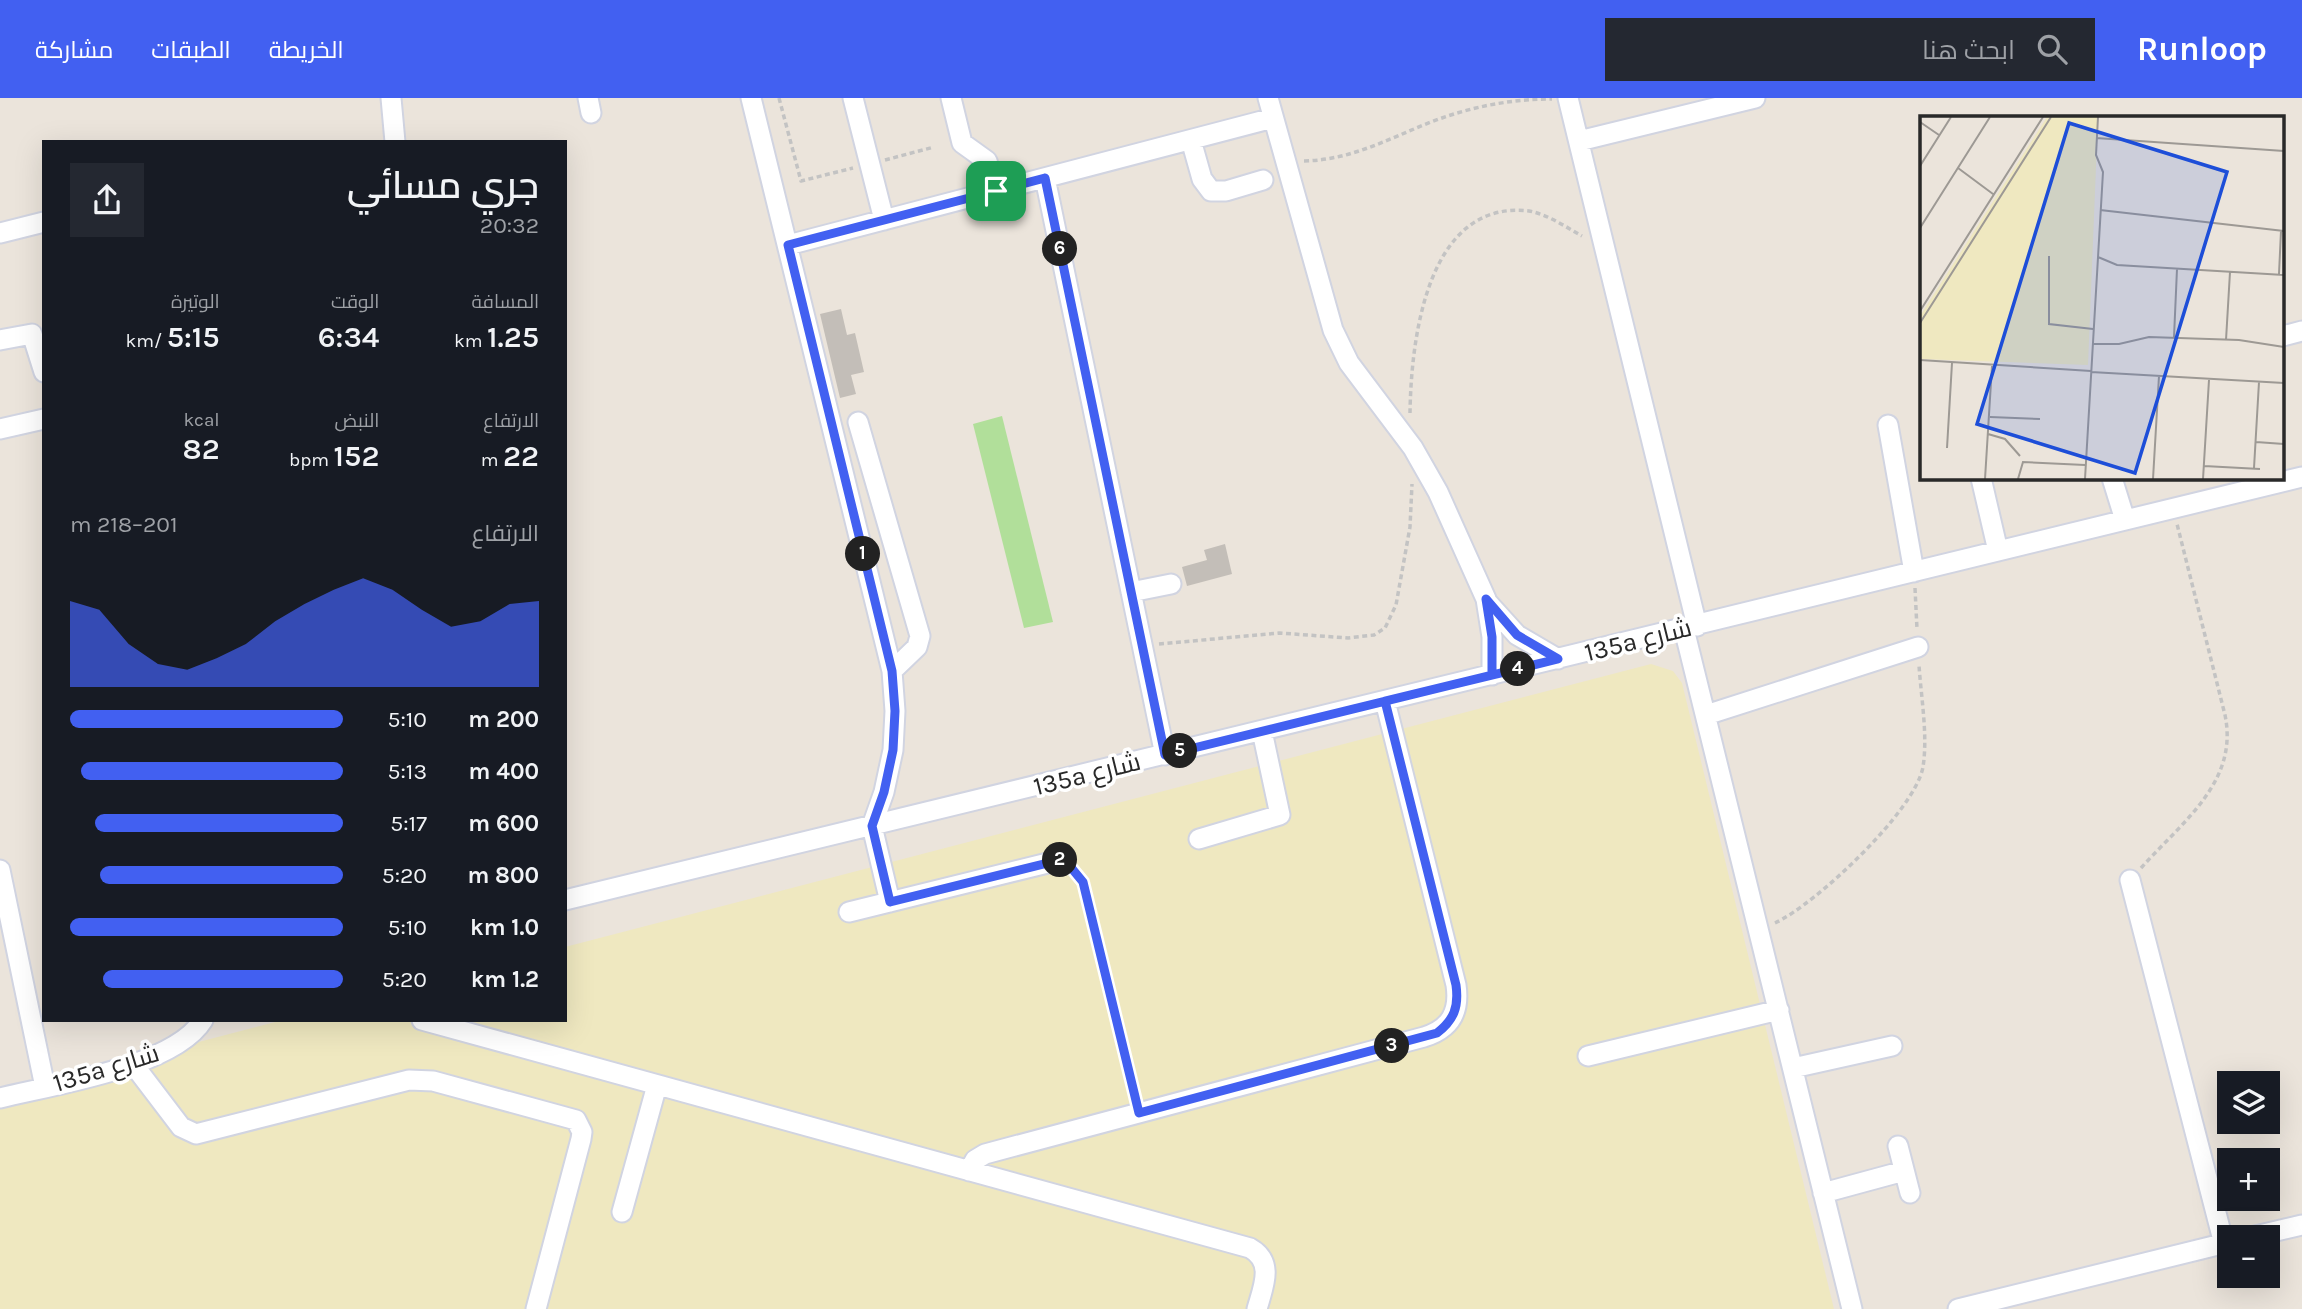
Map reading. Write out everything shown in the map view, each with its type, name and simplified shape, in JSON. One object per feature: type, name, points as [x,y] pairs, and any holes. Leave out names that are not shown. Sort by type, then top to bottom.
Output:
[{"type":"street","points":[[391,98],[395,140]]},
{"type":"street","points":[[751,98],[892,671],[895,711],[893,750],[884,792],[872,826],[890,902]]},
{"type":"street","points":[[853,98],[884,220]]},
{"type":"street","points":[[951,98],[962,143],[987,161],[996,191]]},
{"type":"street","points":[[1268,98],[1333,330],[1349,363],[1413,448],[1438,492],[1486,599],[1492,637],[1492,675]]},
{"type":"street","points":[[1579,141],[1755,98]]},
{"type":"street","points":[[1568,99],[1691,627],[1706,715],[1852,1309]]},
{"type":"street","points":[[788,245],[1273,118]]},
{"type":"street","points":[[1191,140],[1202,179],[1211,191],[1218,192],[1263,180]]},
{"type":"street","points":[[1045,178],[1165,755]]},
{"type":"street","points":[[0,233],[42,222]]},
{"type":"street","points":[[2284,336],[2302,331]]},
{"type":"street","points":[[0,340],[32,334],[42,366]]},
{"type":"street","points":[[0,429],[42,419]]},
{"type":"street","points":[[858,422],[920,636],[914,652],[892,671]]},
{"type":"street","points":[[1888,425],[1914,572]]},
{"type":"street","name":"135a شارع","points":[[2284,479],[2302,477]]},
{"type":"street","points":[[1982,480],[1998,551]]},
{"type":"street","points":[[2113,480],[2125,520]]},
{"type":"street","name":"135a شارع","points":[[567,900],[2174,508],[2249,484],[2279,480]]},
{"type":"street","points":[[1131,592],[1171,584]]},
{"type":"street","points":[[1486,599],[1517,635],[1558,659]]},
{"type":"street","points":[[1706,715],[1918,647]]},
{"type":"street","points":[[970,1171],[975,1160],[985,1154],[1437,1033],[1448,1024],[1455,1013],[1456,985],[1385,701]]},
{"type":"street","points":[[1199,839],[1280,815],[1262,731]]},
{"type":"street","points":[[849,912],[1064,859]]},
{"type":"street","points":[[0,870],[45,1087]]},
{"type":"street","points":[[2130,880],[2222,1225]]},
{"type":"street","points":[[1588,1056],[1779,1010]]},
{"type":"street","name":"135a شارع","points":[[0,1098],[133,1064],[166,1052],[185,1040],[201,1022]]},
{"type":"street","points":[[429,1022],[1250,1248],[1258,1252],[1266,1269],[1257,1309]]},
{"type":"street","points":[[1793,1068],[1892,1046]]},
{"type":"street","points":[[133,1064],[181,1127],[191,1134],[408,1080],[433,1081],[576,1120],[582,1132],[581,1139],[536,1309]]},
{"type":"street","points":[[622,1212],[656,1084]]},
{"type":"street","points":[[1898,1146],[1910,1193]]},
{"type":"street","points":[[1824,1193],[1904,1171]]},
{"type":"street","points":[[2280,1230],[2302,1225]]},
{"type":"street","points":[[1958,1309],[2217,1245]]},
{"type":"path","points":[[779,98],[801,181],[934,147]]},
{"type":"path","points":[[1285,162],[1314,161],[1370,149],[1428,123],[1497,103],[1568,99]]},
{"type":"path","points":[[2130,880],[2211,789],[2223,769],[2228,746],[2225,715],[2174,508]]},
{"type":"path","points":[[1759,930],[1795,913],[1827,889],[1914,792],[1920,779],[1924,751],[1914,572]]},
{"type":"path","points":[[1064,859],[1083,882],[1139,1113]]},
{"type":"green space","points":[[1002,416],[1053,622],[1024,628],[973,424]]},
{"type":"sand","points":[[1651,664],[1673,671],[1682,683],[1834,1309],[0,1309],[0,1094],[275,1022],[567,1022],[567,946]]},
{"type":"building","points":[[841,309],[847,335],[855,333],[864,372],[851,375],[856,394],[840,398],[820,314]]},
{"type":"building","points":[[1225,544],[1232,574],[1187,586],[1182,567],[1207,560],[1204,550]]},
{"type":"route","points":[[996,191],[788,245],[892,671],[895,711],[893,750],[884,792],[872,826],[890,902],[1064,859],[1083,882],[1139,1113],[1437,1033],[1448,1024],[1455,1013],[1458,999],[1456,985],[1385,701],[1558,659],[1536,649],[1517,635],[1486,599],[1492,637],[1492,675],[1165,755],[1045,178],[996,191]]}]
